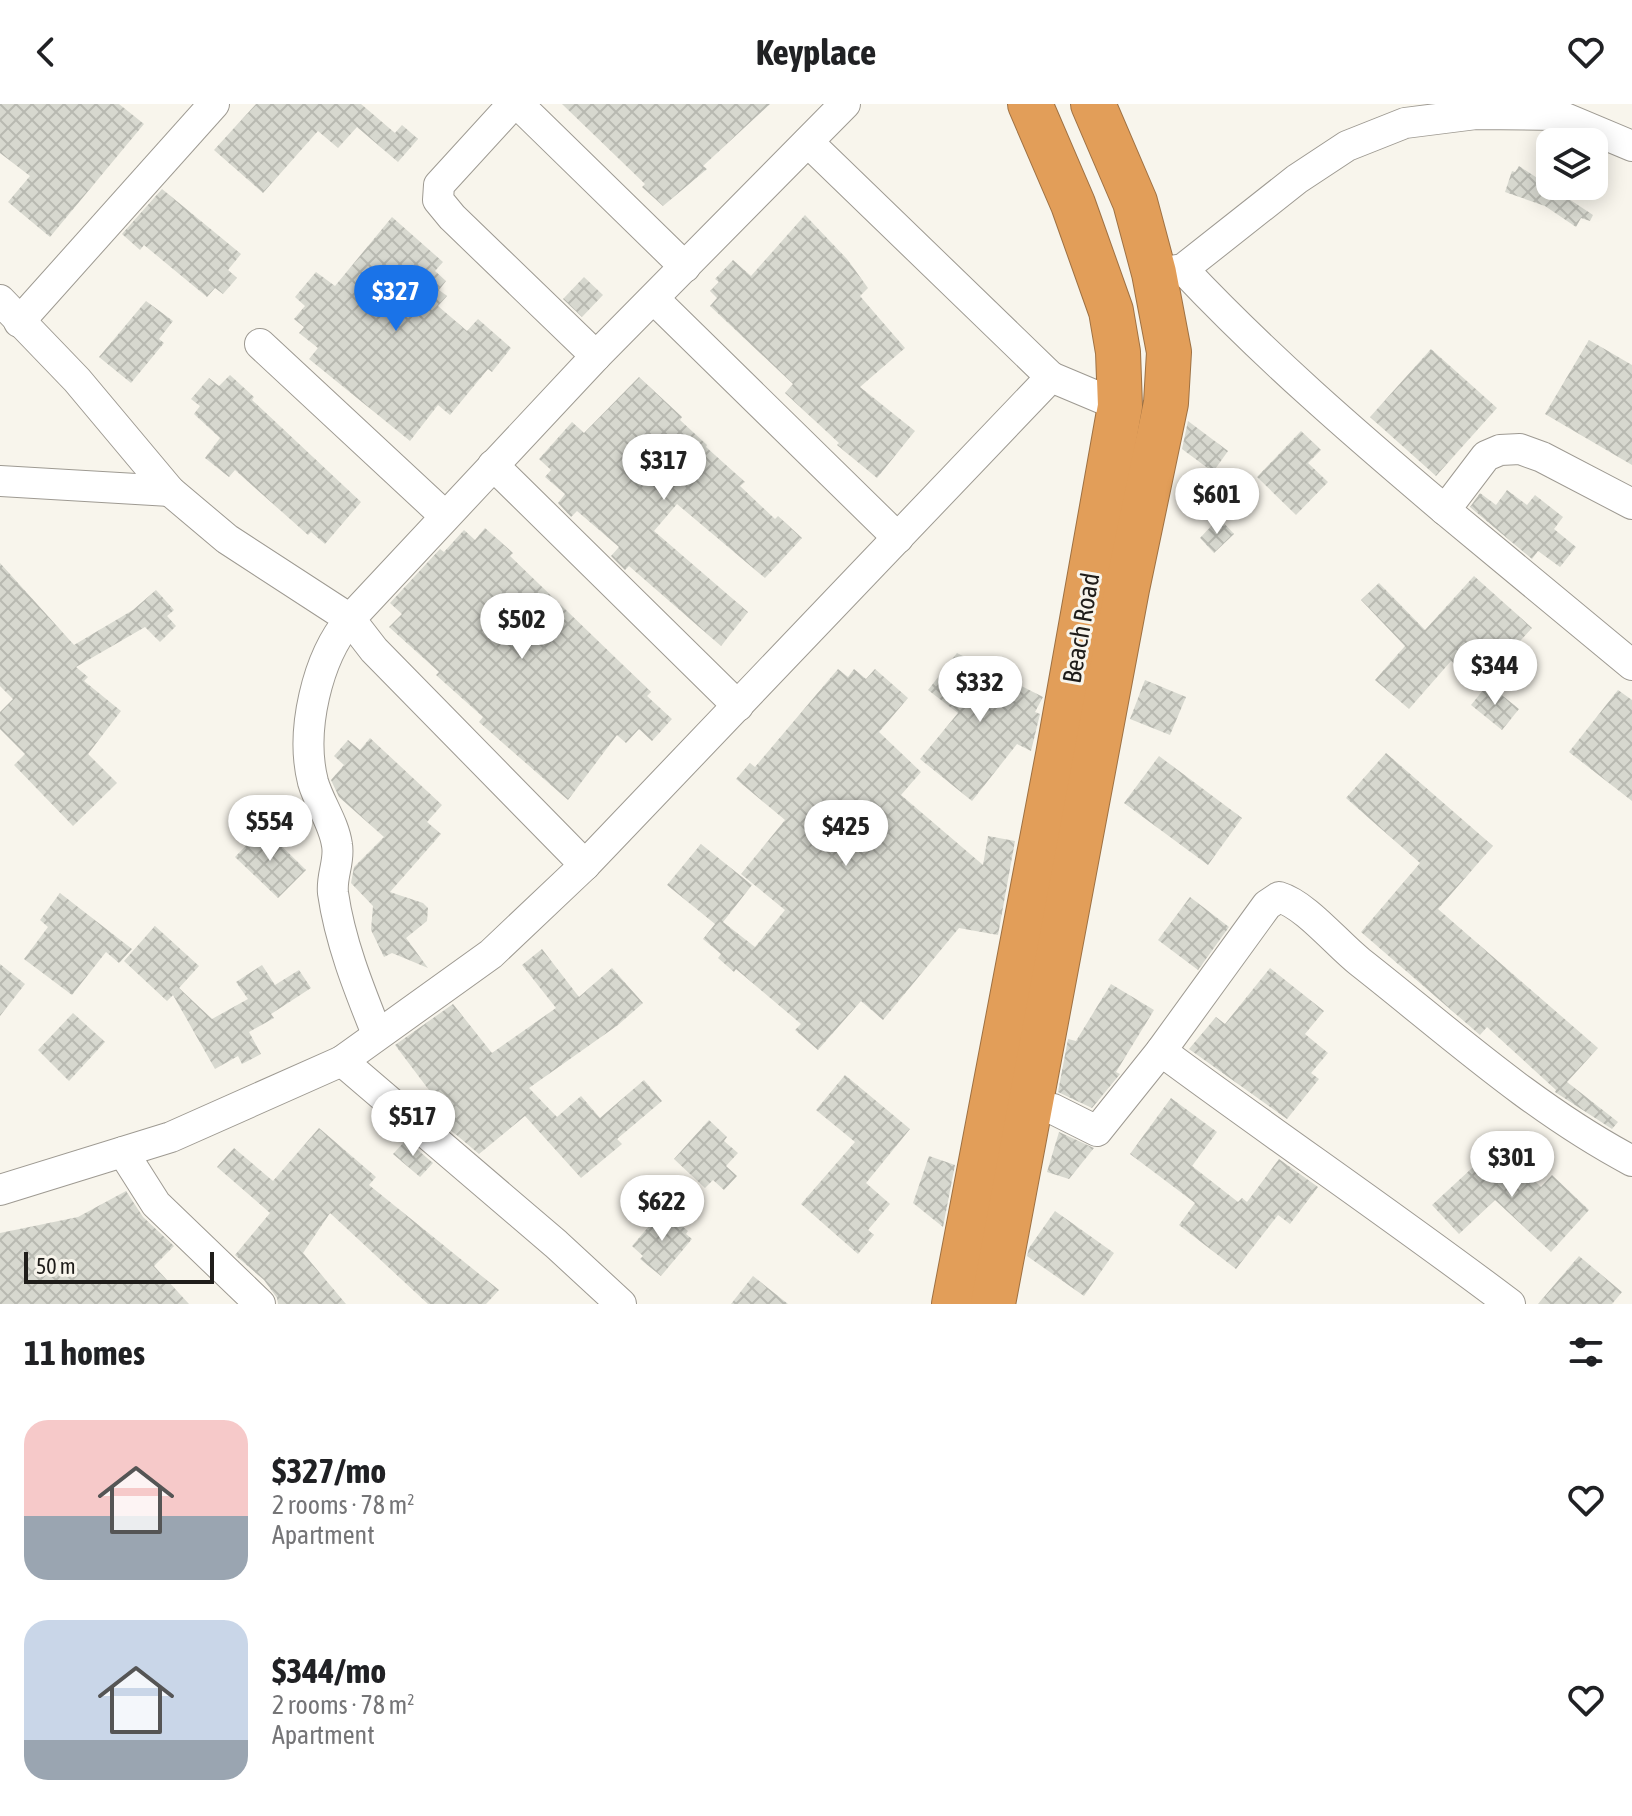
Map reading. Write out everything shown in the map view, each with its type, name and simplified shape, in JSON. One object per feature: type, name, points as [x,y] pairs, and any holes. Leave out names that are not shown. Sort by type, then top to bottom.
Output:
[{"type":"highway","name":"Beach Road","points":[[954,1304],[1058,755],[1120,406],[1118,352],[1111,311],[1073,204],[1030,104]]},
{"type":"highway","name":"Beach Road","points":[[993,1304],[1127,589],[1166,403],[1168,271],[1093,104]]},
{"type":"street","points":[[214,104],[9,311],[77,380],[170,491],[227,539],[350,619],[374,650],[585,865]]},
{"type":"street","points":[[596,356],[438,200],[439,185],[516,104],[685,267]]},
{"type":"street","points":[[377,1034],[357,984],[338,922],[332,881],[338,854],[337,842],[310,767],[315,690],[336,635],[596,356],[808,142],[839,106]]},
{"type":"street","points":[[1632,146],[1558,115],[1476,114],[1405,123],[1347,146],[1168,271],[1238,328],[1445,510],[1632,665]]},
{"type":"street","points":[[808,142],[1051,377],[1120,406]]},
{"type":"street","points":[[654,299],[898,538]]},
{"type":"street","points":[[260,344],[445,516]]},
{"type":"street","points":[[0,1190],[171,1137],[342,1061],[491,954],[585,865],[1051,377]]},
{"type":"street","points":[[1445,510],[1486,456],[1500,450],[1520,449],[1542,457],[1632,504]]},
{"type":"street","points":[[493,465],[738,706]]},
{"type":"street","points":[[0,481],[170,491]]},
{"type":"street","points":[[1032,1105],[1053,1109],[1097,1131],[1161,1051],[1267,905],[1279,897],[1286,899],[1543,1108],[1632,1161]]},
{"type":"street","points":[[1161,1051],[1386,1211],[1510,1304]]},
{"type":"street","points":[[342,1061],[556,1244],[621,1304]]},
{"type":"street","points":[[123,1152],[156,1204],[260,1304]]},
{"type":"building","points":[[0,104],[119,104],[144,124],[50,237],[8,202],[30,176],[0,153]]},
{"type":"building","points":[[256,104],[361,104],[395,133],[402,125],[418,139],[398,162],[357,127],[338,148],[318,131],[263,193],[214,150]]},
{"type":"building","points":[[562,104],[770,104],[703,166],[707,169],[663,206],[642,187],[645,184]]},
{"type":"building","points":[[1519,166],[1536,177],[1536,200],[1570,200],[1593,215],[1590,221],[1581,218],[1576,227],[1545,206],[1505,192],[1512,171],[1515,172]]},
{"type":"building","points":[[162,189],[241,254],[228,270],[237,278],[223,294],[215,288],[207,297],[144,245],[140,250],[122,234]]},
{"type":"building","points":[[805,215],[847,259],[868,288],[860,296],[905,348],[860,387],[915,431],[877,478],[837,445],[839,443],[785,393],[793,384],[710,306],[717,298],[710,291],[719,282],[715,279],[733,260],[751,276]]},
{"type":"building","points":[[392,217],[443,262],[435,271],[446,281],[439,290],[447,296],[438,306],[467,331],[478,319],[511,348],[492,372],[488,369],[450,415],[438,405],[410,441],[309,359],[318,348],[299,333],[304,327],[294,319],[305,306],[295,297],[316,272],[335,286]]},
{"type":"building","points":[[584,277],[603,295],[582,317],[563,299]]},
{"type":"building","points":[[146,301],[173,321],[159,339],[164,343],[131,383],[99,357]]},
{"type":"building","points":[[1589,340],[1632,365],[1632,465],[1545,414]]},
{"type":"building","points":[[1431,349],[1497,408],[1436,476],[1370,417]]},
{"type":"building","points":[[230,375],[254,397],[252,400],[361,502],[325,544],[311,532],[308,535],[235,470],[229,477],[205,458],[220,438],[194,414],[200,406],[191,399],[209,378],[219,386]]},
{"type":"building","points":[[639,377],[682,417],[680,420],[706,447],[745,482],[740,486],[775,519],[778,516],[802,538],[765,578],[677,504],[654,531],[748,612],[721,646],[629,566],[625,570],[611,556],[619,547],[577,511],[571,517],[558,503],[565,494],[545,477],[551,470],[539,459],[572,422],[584,433]]},
{"type":"building","points":[[1188,421],[1228,451],[1213,472],[1182,449]]},
{"type":"building","points":[[1301,431],[1321,450],[1308,463],[1328,482],[1296,515],[1257,477]]},
{"type":"building","points":[[1507,490],[1527,505],[1535,495],[1563,517],[1554,529],[1576,547],[1560,567],[1538,551],[1532,559],[1470,507],[1480,493],[1496,505]]},
{"type":"building","points":[[1219,518],[1234,534],[1214,553],[1200,538]]},
{"type":"building","points":[[485,528],[651,692],[647,696],[672,719],[652,741],[639,729],[626,743],[617,735],[568,800],[479,722],[483,717],[389,627],[402,614],[390,603],[440,549],[444,552],[464,530],[475,540]]},
{"type":"building","points":[[0,563],[74,645],[133,610],[156,590],[174,610],[167,616],[176,626],[160,642],[145,627],[76,667],[88,677],[84,681],[121,711],[88,754],[117,783],[73,826],[14,765],[25,754],[0,729],[0,712],[13,699],[0,686]]},
{"type":"building","points":[[1474,576],[1532,628],[1479,686],[1451,661],[1409,709],[1375,680],[1405,646],[1361,600],[1379,583],[1425,630]]},
{"type":"building","points":[[957,653],[1043,697],[1035,712],[1040,714],[1031,751],[1017,744],[972,801],[920,759],[958,713],[928,690]]},
{"type":"building","points":[[838,669],[848,677],[854,669],[866,679],[875,669],[908,698],[879,732],[921,772],[901,795],[983,865],[988,836],[1015,841],[998,935],[959,928],[883,1020],[861,1001],[818,1050],[795,1030],[801,1024],[736,969],[734,972],[718,958],[721,954],[703,939],[715,924],[667,885],[701,844],[752,885],[723,922],[755,947],[785,910],[741,874],[785,820],[736,779],[750,763],[755,767]]},
{"type":"building","points":[[1145,680],[1186,697],[1170,735],[1130,719]]},
{"type":"building","points":[[1488,684],[1519,709],[1502,730],[1471,705]]},
{"type":"building","points":[[1618,690],[1632,700],[1632,801],[1569,752]]},
{"type":"building","points":[[370,738],[442,805],[427,822],[441,834],[390,892],[423,903],[428,908],[427,921],[406,938],[428,968],[392,953],[384,957],[371,930],[373,906],[351,883],[354,867],[384,837],[339,797],[331,780],[344,765],[334,756],[348,740],[360,750]]},
{"type":"building","points":[[1386,753],[1493,846],[1438,909],[1598,1048],[1567,1082],[1618,1122],[1612,1129],[1555,1092],[1487,1027],[1480,1035],[1361,932],[1420,863],[1346,798]]},
{"type":"building","points":[[1159,756],[1242,818],[1208,865],[1124,803]]},
{"type":"building","points":[[263,828],[306,870],[278,898],[235,857]]},
{"type":"building","points":[[60,893],[132,949],[119,963],[106,952],[72,995],[24,959],[48,927],[40,920]]},
{"type":"building","points":[[1190,897],[1229,927],[1198,970],[1158,940]]},
{"type":"building","points":[[155,926],[199,966],[179,988],[212,1019],[248,999],[236,982],[262,965],[275,985],[299,970],[311,988],[271,1014],[274,1018],[249,1032],[261,1054],[242,1064],[238,1056],[215,1069],[173,995],[167,1001],[124,961]]},
{"type":"building","points":[[542,949],[579,997],[612,968],[643,1003],[618,1025],[529,1088],[557,1117],[581,1096],[600,1118],[644,1080],[662,1101],[617,1139],[622,1144],[581,1178],[525,1116],[479,1154],[420,1104],[432,1094],[395,1045],[453,1004],[492,1053],[556,1008],[522,965]]},
{"type":"building","points":[[0,964],[25,984],[0,1016]]},
{"type":"building","points":[[1270,968],[1324,1011],[1305,1034],[1328,1053],[1311,1073],[1319,1079],[1287,1119],[1189,1049],[1216,1017],[1225,1024]]},
{"type":"building","points":[[1111,984],[1154,1010],[1116,1072],[1120,1074],[1092,1108],[1058,1092],[1068,1039],[1076,1041]]},
{"type":"building","points":[[73,1013],[105,1042],[69,1081],[38,1050]]},
{"type":"building","points":[[845,1075],[910,1129],[866,1183],[890,1204],[868,1230],[874,1235],[858,1254],[801,1204],[855,1142],[816,1110]]},
{"type":"building","points":[[1171,1098],[1217,1132],[1192,1166],[1238,1202],[1242,1198],[1247,1202],[1279,1159],[1318,1187],[1290,1224],[1278,1215],[1236,1269],[1179,1225],[1195,1203],[1130,1154]]},
{"type":"building","points":[[709,1120],[727,1137],[724,1141],[738,1153],[726,1166],[737,1176],[724,1190],[713,1180],[705,1188],[674,1159]]},
{"type":"building","points":[[319,1128],[376,1177],[369,1185],[499,1290],[486,1304],[428,1304],[330,1213],[303,1253],[346,1304],[278,1304],[264,1280],[235,1255],[270,1213],[217,1167],[234,1148],[273,1181]]},
{"type":"building","points":[[1059,1132],[1094,1148],[1069,1179],[1047,1172]]},
{"type":"building","points":[[406,1140],[433,1163],[420,1177],[393,1154]]},
{"type":"building","points":[[1497,1145],[1541,1187],[1552,1175],[1589,1210],[1551,1252],[1495,1200],[1459,1234],[1432,1205]]},
{"type":"building","points":[[929,1156],[955,1165],[943,1227],[913,1203]]},
{"type":"building","points":[[126,1191],[143,1217],[174,1246],[154,1266],[189,1304],[0,1304],[0,1233],[78,1217]]},
{"type":"building","points":[[663,1210],[688,1231],[686,1234],[692,1239],[661,1276],[640,1259],[643,1256],[632,1246]]},
{"type":"building","points":[[1055,1211],[1114,1253],[1084,1296],[1027,1256],[1029,1248]]},
{"type":"building","points":[[1579,1256],[1622,1292],[1612,1304],[1538,1304]]},
{"type":"building","points":[[753,1276],[788,1304],[731,1304]]}]
